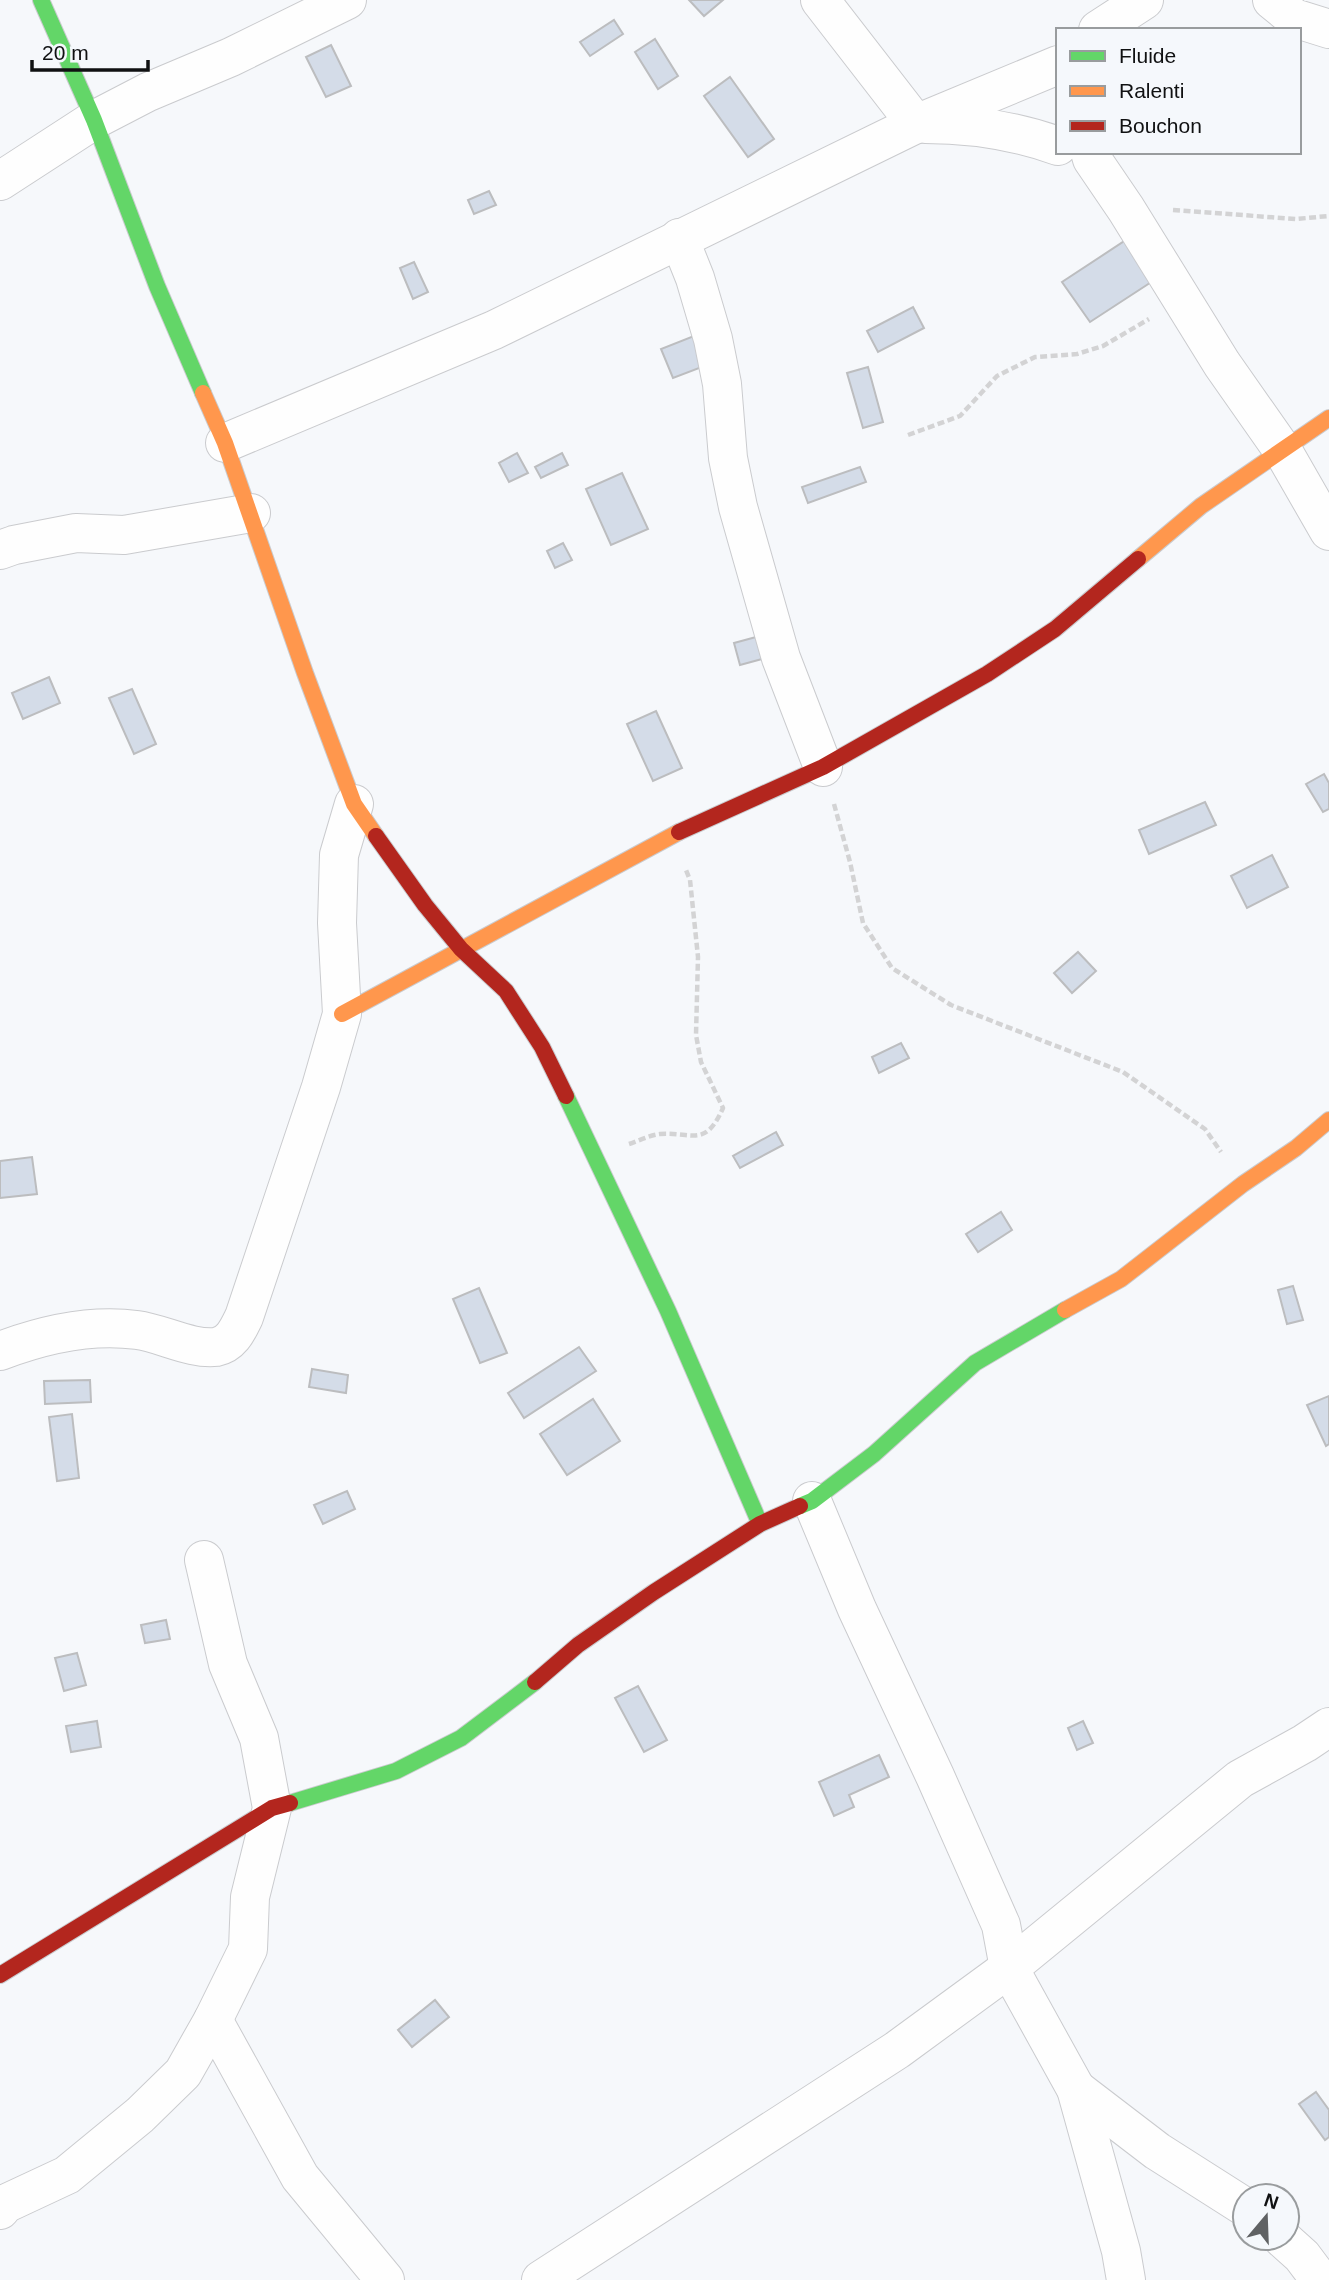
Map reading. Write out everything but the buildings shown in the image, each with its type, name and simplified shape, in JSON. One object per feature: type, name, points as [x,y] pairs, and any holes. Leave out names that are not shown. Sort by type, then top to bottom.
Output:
[{"type":"street","points":[[41,0],[94,120],[157,286],[225,443],[354,804],[425,905],[461,949],[506,991],[535,1036],[668,1311],[760,1524]]},
{"type":"street","points":[[0,181],[94,120],[148,92],[231,57],[347,0]]},
{"type":"street","points":[[820,0],[916,124]]},
{"type":"street","points":[[1096,19],[1143,0]]},
{"type":"street","points":[[1272,0],[1294,18],[1329,29]]},
{"type":"street","points":[[225,443],[494,330],[916,124],[1056,67]]},
{"type":"street","points":[[916,124],[953,124],[1000,131],[1056,147]]},
{"type":"street","points":[[1079,154],[1126,209],[1222,364],[1283,451],[1329,531]]},
{"type":"street","points":[[679,238],[695,278],[723,384],[728,458],[738,508],[781,658],[823,766]]},
{"type":"street","points":[[342,1014],[671,835],[823,766],[987,674],[1055,629],[1201,506],[1329,418]]},
{"type":"street","points":[[0,550],[76,533],[124,534],[251,513]]},
{"type":"street","points":[[0,1351],[80,1329],[137,1329],[194,1344],[217,1347],[233,1338],[244,1317],[321,1087],[342,1014],[337,923],[339,855],[354,804]]},
{"type":"street","points":[[0,1975],[272,1808],[396,1771],[461,1738],[523,1692],[578,1644],[654,1592],[760,1524],[812,1501],[874,1454],[975,1363],[1035,1326],[1121,1279],[1243,1184],[1296,1148],[1329,1120]]},
{"type":"street","points":[[812,1501],[857,1609],[1001,1925],[1009,1968],[1076,2089],[1121,2251],[1126,2280]]},
{"type":"street","points":[[0,2210],[5,2204],[67,2175],[140,2116],[183,2073],[248,1949],[250,1897],[272,1808],[259,1738],[228,1664],[204,1560]]},
{"type":"street","points":[[541,2280],[897,2050],[1009,1968],[1240,1779],[1329,1727]]},
{"type":"street","points":[[213,2020],[300,2177],[385,2280]]},
{"type":"street","points":[[1076,2089],[1157,2151],[1231,2198]]},
{"type":"street","points":[[1298,2252],[1320,2280]]},
{"type":"path","points":[[1126,209],[1219,212],[1296,219],[1329,216]]},
{"type":"path","points":[[908,435],[960,415],[996,376],[1035,357],[1077,354],[1103,346],[1181,297]]},
{"type":"path","points":[[823,766],[850,862],[863,923],[892,968],[951,1005],[1123,1072],[1205,1129],[1243,1184]]},
{"type":"path","points":[[595,1156],[659,1134],[697,1137],[715,1127],[723,1108],[701,1062],[696,1035],[698,957],[690,880],[671,835]]},
{"type":"traffic: fast","points":[[41,0],[94,120],[157,286],[203,393]]},
{"type":"traffic: fast","points":[[566,1096],[668,1311],[760,1524]]},
{"type":"traffic: fast","points":[[800,1506],[812,1501],[874,1454],[975,1363],[1065,1310]]},
{"type":"traffic: fast","points":[[290,1803],[396,1771],[461,1738],[535,1682]]},
{"type":"traffic: slow","points":[[203,393],[225,443],[354,804],[376,836]]},
{"type":"traffic: slow","points":[[1138,559],[1201,506],[1329,418]]},
{"type":"traffic: slow","points":[[342,1014],[679,832]]},
{"type":"traffic: slow","points":[[1065,1310],[1121,1279],[1243,1184],[1296,1148],[1329,1120]]},
{"type":"traffic: jam","points":[[679,832],[823,767],[987,674],[1055,629],[1138,559]]},
{"type":"traffic: jam","points":[[376,836],[425,905],[461,949],[506,991],[542,1047],[566,1096]]},
{"type":"traffic: jam","points":[[535,1682],[578,1645],[654,1592],[760,1524],[800,1506]]},
{"type":"traffic: jam","points":[[0,1975],[272,1808],[290,1803]]}]
